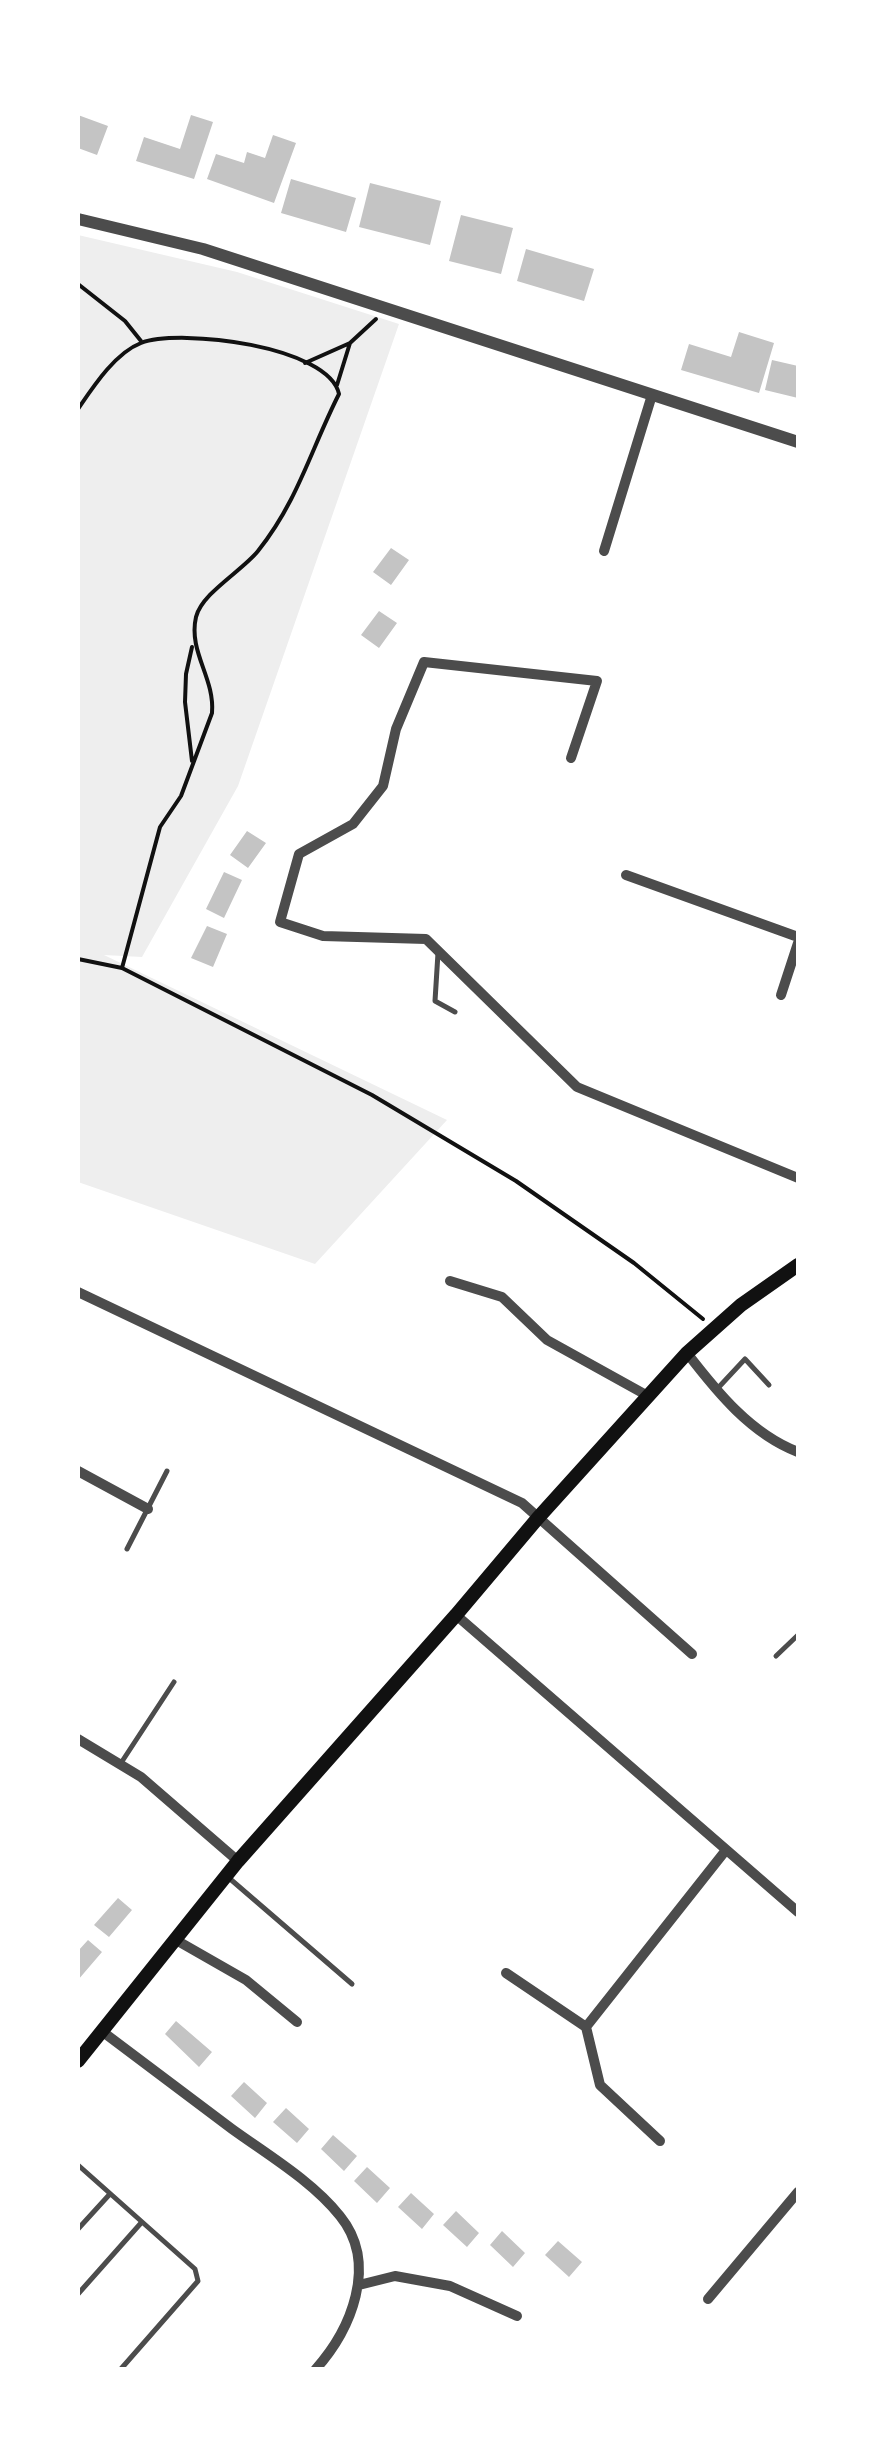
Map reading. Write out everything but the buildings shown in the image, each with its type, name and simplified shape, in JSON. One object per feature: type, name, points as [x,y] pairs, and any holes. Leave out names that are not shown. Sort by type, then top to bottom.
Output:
[{"type":"main road","points":[[78,2061],[238,1861],[648,1396],[715,1328],[798,1264]]},
{"type":"street","points":[[78,219],[203,249],[798,442]]},
{"type":"street","points":[[604,552],[652,395]]},
{"type":"street","points":[[571,758],[597,681],[424,662],[396,729],[383,786],[352,824],[299,854],[280,922],[322,936],[426,939],[577,1086],[798,1178]]},
{"type":"street","points":[[626,875],[798,940],[781,994]]},
{"type":"street","points":[[450,1281],[502,1297],[547,1340],[648,1396]]},
{"type":"street","points":[[78,1292],[522,1502],[692,1654]]},
{"type":"street","points":[[688,1353],[716,1390],[753,1426],[798,1452]]},
{"type":"street","points":[[78,1471],[148,1508]]},
{"type":"street","points":[[456,1615],[798,1912]]},
{"type":"street","points":[[78,1739],[141,1777],[238,1861]]},
{"type":"street","points":[[586,2027],[726,1850]]},
{"type":"street","points":[[176,1940],[246,1980],[297,2022]]},
{"type":"street","points":[[506,1973],[586,2027],[600,2085],[660,2141]]},
{"type":"street","points":[[102,2032],[298,2177],[342,2218],[356,2249],[359,2286],[350,2319],[332,2351],[315,2370]]},
{"type":"street","points":[[708,2298],[798,2192]]},
{"type":"street","points":[[359,2286],[395,2276],[450,2286],[517,2316]]},
{"type":"lane","points":[[438,950],[435,1001],[455,1012]]},
{"type":"lane","points":[[716,1390],[745,1359],[769,1385]]},
{"type":"lane","points":[[126,1549],[167,1471]]},
{"type":"lane","points":[[776,1656],[798,1635]]},
{"type":"lane","points":[[121,1763],[174,1682]]},
{"type":"lane","points":[[226,1876],[352,1984]]},
{"type":"lane","points":[[78,2165],[195,2269],[198,2281],[120,2370]]},
{"type":"lane","points":[[78,2229],[109,2195]]},
{"type":"lane","points":[[78,2294],[141,2223]]},
{"type":"path","points":[[78,284],[126,321],[142,342]]},
{"type":"path","points":[[306,363],[350,343],[385,309]]},
{"type":"path","points":[[78,410],[130,348],[167,336],[219,339],[274,351],[306,363],[337,385]]},
{"type":"path","points":[[192,766],[185,702],[196,613],[204,600],[256,553],[289,508],[339,394],[337,385],[350,343]]},
{"type":"path","points":[[122,968],[160,827],[181,796],[212,713],[213,699],[193,642]]},
{"type":"path","points":[[78,959],[122,968],[372,1095],[516,1181],[634,1263],[715,1328]]},
{"type":"shaded area","points":[[78,235],[237,272],[399,324],[238,786],[142,957],[104,955],[447,1120],[315,1264],[78,1182]]}]
